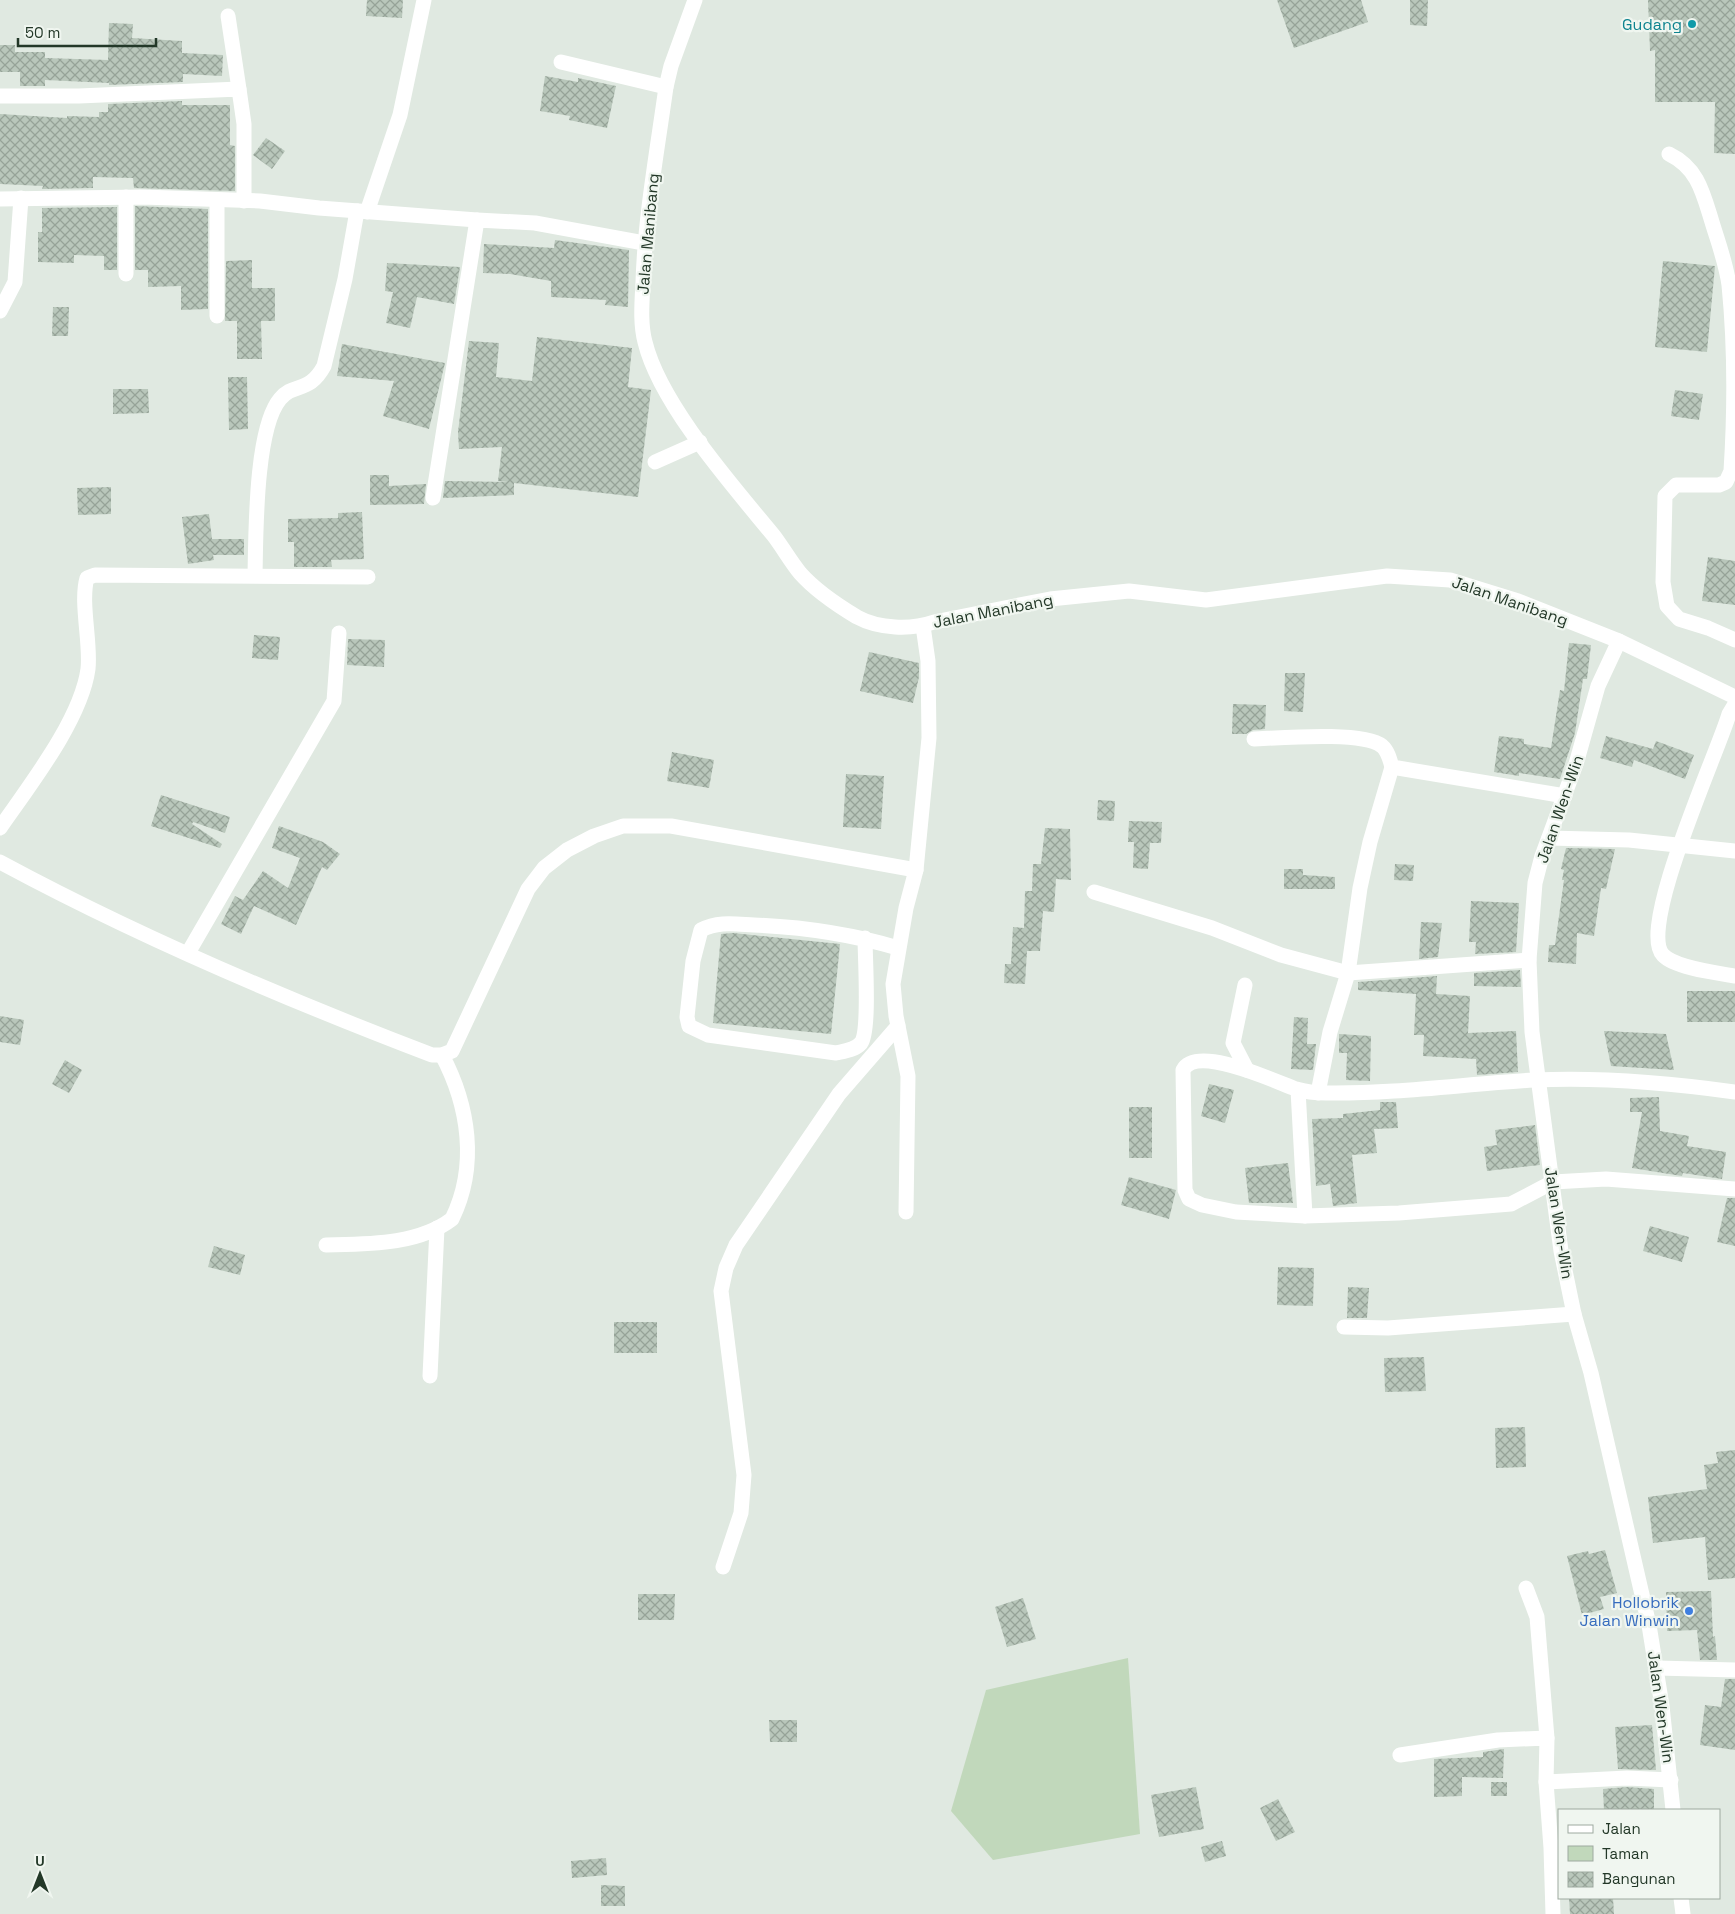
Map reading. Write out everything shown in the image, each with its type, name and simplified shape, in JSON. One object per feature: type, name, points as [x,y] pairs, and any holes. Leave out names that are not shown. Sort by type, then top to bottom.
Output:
[{"type":"street","points":[[255,575],[256,509],[266,432],[280,399],[317,379],[324,366],[362,211],[400,115],[424,0]]},
{"type":"street","name":"Jalan Manibang","points":[[695,0],[671,66],[666,87],[644,243],[642,317],[644,341],[651,363],[700,442],[800,573],[816,588],[858,618],[884,627],[923,626],[934,622],[1060,598],[1129,591],[1206,600],[1387,576],[1450,580],[1518,601],[1619,641],[1735,697]]},
{"type":"street","points":[[228,16],[244,124],[244,200]]},
{"type":"street","points":[[561,62],[666,87]]},
{"type":"street","points":[[0,96],[79,96],[239,89]]},
{"type":"street","points":[[1669,154],[1686,163],[1697,180],[1720,247],[1729,282],[1734,324],[1735,381],[1731,472],[1726,482],[1719,485],[1676,486],[1665,496],[1663,582],[1667,606],[1679,619],[1708,628],[1735,640]]},
{"type":"street","points":[[0,199],[126,197],[244,200],[362,211],[535,223],[644,243]]},
{"type":"street","points":[[126,197],[126,274]]},
{"type":"street","points":[[0,311],[15,282],[21,198]]},
{"type":"street","points":[[217,316],[218,200]]},
{"type":"street","points":[[433,498],[477,220]]},
{"type":"street","points":[[655,462],[700,442]]},
{"type":"street","points":[[0,828],[50,755],[76,707],[88,670],[87,578],[95,575],[368,577]]},
{"type":"street","points":[[906,1212],[908,1076],[898,1026],[893,984],[898,948],[916,870],[929,738],[928,661],[923,626]]},
{"type":"street","points":[[188,953],[334,701],[339,633]]},
{"type":"street","name":"Jalan Wen-Win","points":[[1619,641],[1598,686],[1576,764],[1542,856],[1535,883],[1530,960],[1532,1032],[1544,1138],[1553,1182],[1561,1251],[1574,1314],[1591,1373],[1617,1482],[1657,1668],[1673,1809]]},
{"type":"street","points":[[1735,704],[1729,714],[1680,844],[1662,903],[1657,941],[1662,954],[1672,962],[1735,976]]},
{"type":"street","points":[[1254,739],[1329,737],[1370,741],[1386,750],[1392,767],[1370,842],[1360,888],[1348,973],[1330,1032],[1318,1093]]},
{"type":"street","points":[[1392,767],[1565,796]]},
{"type":"street","points":[[0,862],[112,919],[312,1009],[432,1054],[442,1056],[452,1051],[528,889],[544,868],[567,850],[594,836],[623,826],[671,826],[916,870]]},
{"type":"street","points":[[1549,838],[1629,840],[1735,851]]},
{"type":"street","points":[[1094,892],[1212,928],[1281,955],[1348,973],[1530,960]]},
{"type":"street","points":[[865,938],[866,1022],[862,1042],[854,1049],[836,1053],[708,1035],[689,1026],[686,1017],[693,961],[701,930],[714,924],[797,927],[865,938],[898,948]]},
{"type":"street","points":[[1245,985],[1232,1043],[1247,1070]]},
{"type":"street","points":[[722,1567],[741,1513],[744,1475],[721,1291],[726,1268],[736,1246],[839,1094],[898,1026]]},
{"type":"street","points":[[326,1246],[376,1244],[421,1235],[452,1219],[463,1189],[468,1153],[468,1128],[463,1104],[454,1078],[442,1056]]},
{"type":"street","points":[[1735,1092],[1694,1086],[1538,1080],[1397,1092],[1318,1093],[1298,1090],[1247,1070],[1201,1061],[1192,1061],[1186,1064],[1183,1070],[1185,1190],[1190,1199],[1196,1202],[1236,1212],[1305,1216],[1399,1213],[1511,1204],[1553,1182],[1606,1179],[1735,1189]]},
{"type":"street","points":[[1298,1090],[1305,1216]]},
{"type":"street","points":[[430,1376],[437,1228]]},
{"type":"street","points":[[1344,1327],[1388,1328],[1574,1314]]},
{"type":"street","points":[[1526,1588],[1538,1616],[1547,1738],[1546,1782],[1553,1914]]},
{"type":"street","points":[[1657,1668],[1735,1670]]},
{"type":"street","points":[[1400,1755],[1498,1740],[1547,1738]]},
{"type":"street","points":[[1546,1782],[1617,1778],[1671,1780]]},
{"type":"street","points":[[1681,1899],[1683,1914]]},
{"type":"green space","points":[[1128,1658],[1140,1834],[993,1860],[951,1811],[986,1690]]},
{"type":"building","points":[[367,0],[403,0],[402,18],[366,16]]},
{"type":"building","points":[[1277,0],[1361,0],[1368,22],[1294,48]]},
{"type":"building","points":[[1410,0],[1428,0],[1427,26],[1410,25]]},
{"type":"building","points":[[1648,0],[1735,0],[1735,154],[1714,153],[1715,102],[1655,102],[1655,50],[1650,51]]},
{"type":"building","points":[[109,23],[133,24],[132,38],[182,41],[182,53],[223,55],[222,76],[183,74],[183,82],[109,85],[109,83],[45,80],[45,86],[20,86],[20,72],[0,72],[0,45],[15,45],[15,52],[45,52],[45,58],[108,60]]},
{"type":"building","points":[[545,76],[578,82],[578,78],[616,86],[607,128],[569,120],[570,116],[540,111]]},
{"type":"building","points":[[182,101],[182,105],[230,105],[230,145],[235,146],[235,191],[134,188],[133,178],[93,177],[93,188],[42,189],[43,186],[0,184],[0,114],[67,118],[67,116],[99,117],[99,112],[108,112],[108,104]]},
{"type":"building","points":[[266,138],[285,151],[272,169],[253,155]]},
{"type":"building","points":[[135,206],[208,209],[208,309],[181,310],[181,286],[148,287],[148,270],[135,270]]},
{"type":"building","points":[[117,207],[117,270],[104,270],[104,256],[74,255],[74,263],[38,262],[38,232],[42,232],[42,208]]},
{"type":"building","points":[[555,240],[629,250],[628,307],[605,305],[606,300],[551,297],[551,281],[510,274],[483,273],[484,244],[554,248]]},
{"type":"building","points":[[252,260],[252,288],[275,288],[275,321],[261,321],[262,359],[237,359],[237,321],[225,321],[226,261]]},
{"type":"building","points":[[1663,261],[1715,266],[1707,352],[1655,347]]},
{"type":"building","points":[[387,263],[460,267],[454,304],[417,297],[410,328],[386,323],[393,292],[385,291]]},
{"type":"building","points":[[53,307],[69,307],[68,336],[52,336]]},
{"type":"building","points":[[537,337],[632,348],[628,387],[651,390],[638,497],[514,483],[514,495],[443,498],[445,481],[508,482],[498,481],[502,447],[459,449],[458,432],[469,341],[499,343],[496,377],[532,381]]},
{"type":"building","points":[[342,344],[445,363],[429,429],[383,416],[394,381],[337,376]]},
{"type":"building","points":[[228,377],[247,377],[248,429],[229,430]]},
{"type":"building","points":[[113,389],[148,389],[149,413],[113,414]]},
{"type":"building","points":[[1675,390],[1703,394],[1699,420],[1671,416]]},
{"type":"building","points":[[370,475],[389,475],[389,486],[426,484],[424,504],[370,505]]},
{"type":"building","points":[[111,487],[111,514],[78,515],[77,488]]},
{"type":"building","points":[[362,512],[364,559],[331,560],[332,567],[294,567],[294,542],[288,542],[288,519],[338,518],[338,513]]},
{"type":"building","points":[[209,514],[212,539],[244,539],[244,555],[213,555],[214,560],[188,564],[182,517]]},
{"type":"building","points":[[1708,557],[1735,561],[1735,605],[1702,601]]},
{"type":"building","points":[[254,635],[280,637],[278,660],[252,658]]},
{"type":"building","points":[[348,639],[385,640],[384,667],[347,665]]},
{"type":"building","points":[[1569,643],[1591,645],[1587,679],[1583,679],[1575,733],[1560,779],[1519,773],[1519,776],[1494,772],[1499,736],[1524,739],[1524,744],[1551,748],[1560,690],[1564,691]]},
{"type":"building","points":[[869,652],[919,663],[919,677],[913,703],[860,691]]},
{"type":"building","points":[[1285,673],[1305,673],[1303,712],[1284,711]]},
{"type":"building","points":[[1233,704],[1266,705],[1265,729],[1253,730],[1246,734],[1232,734]]},
{"type":"building","points":[[1606,736],[1653,749],[1656,741],[1694,755],[1685,779],[1634,760],[1632,767],[1600,758]]},
{"type":"building","points":[[672,752],[714,760],[709,788],[667,781]]},
{"type":"building","points":[[846,774],[884,776],[881,829],[843,827]]},
{"type":"building","points":[[161,795],[230,817],[225,833],[193,822],[192,824],[222,844],[220,848],[151,826]]},
{"type":"building","points":[[1098,800],[1115,801],[1114,821],[1097,820]]},
{"type":"building","points":[[1129,821],[1162,822],[1161,843],[1150,843],[1148,869],[1133,868],[1134,842],[1128,842]]},
{"type":"building","points":[[279,826],[323,842],[340,854],[327,870],[322,867],[296,925],[254,906],[241,934],[221,924],[235,896],[243,900],[263,871],[288,888],[300,858],[272,848]]},
{"type":"building","points":[[1045,828],[1070,829],[1071,880],[1056,879],[1054,912],[1043,911],[1040,951],[1027,951],[1025,984],[1004,983],[1005,964],[1011,964],[1013,927],[1024,928],[1025,891],[1032,891],[1033,864],[1041,864]]},
{"type":"building","points":[[1566,848],[1615,849],[1606,889],[1601,888],[1594,936],[1577,933],[1576,964],[1548,962],[1549,945],[1555,945],[1564,880],[1562,880],[1564,870],[1561,869]]},
{"type":"building","points":[[1395,864],[1414,865],[1413,881],[1394,880]]},
{"type":"building","points":[[1284,869],[1303,869],[1303,875],[1335,877],[1335,889],[1284,889]]},
{"type":"building","points":[[1471,901],[1519,903],[1516,952],[1475,954],[1476,942],[1469,942]]},
{"type":"building","points":[[1421,922],[1442,923],[1438,957],[1419,959]]},
{"type":"building","points":[[733,933],[840,944],[831,1034],[713,1023],[721,934]]},
{"type":"building","points":[[1520,970],[1521,987],[1474,986],[1474,973]]},
{"type":"building","points":[[1437,976],[1436,994],[1470,996],[1468,1033],[1516,1031],[1518,1072],[1477,1075],[1476,1059],[1423,1056],[1424,1035],[1414,1035],[1416,994],[1358,990],[1358,982]]},
{"type":"building","points":[[1687,991],[1735,991],[1735,1022],[1687,1022]]},
{"type":"building","points":[[0,1016],[24,1020],[20,1045],[0,1042]]},
{"type":"building","points":[[1294,1017],[1308,1018],[1307,1044],[1316,1044],[1313,1070],[1291,1069]]},
{"type":"building","points":[[1604,1031],[1666,1034],[1674,1070],[1611,1066]]},
{"type":"building","points":[[1339,1034],[1371,1036],[1370,1081],[1346,1080],[1347,1053],[1339,1053]]},
{"type":"building","points":[[65,1060],[82,1070],[69,1093],[52,1084]]},
{"type":"building","points":[[1209,1084],[1234,1090],[1225,1123],[1201,1116]]},
{"type":"building","points":[[1659,1097],[1660,1131],[1689,1136],[1687,1146],[1726,1152],[1722,1179],[1683,1173],[1682,1176],[1632,1168],[1642,1112],[1630,1112],[1630,1098]]},
{"type":"building","points":[[1380,1102],[1396,1102],[1398,1128],[1374,1129],[1377,1153],[1352,1155],[1357,1203],[1333,1206],[1330,1184],[1316,1186],[1312,1119],[1343,1118],[1343,1114],[1380,1110]]},
{"type":"building","points":[[1129,1107],[1152,1107],[1152,1158],[1129,1158]]},
{"type":"building","points":[[1535,1125],[1540,1165],[1487,1171],[1484,1147],[1497,1145],[1495,1130]]},
{"type":"building","points":[[1288,1163],[1293,1203],[1249,1203],[1245,1168]]},
{"type":"building","points":[[1129,1177],[1176,1190],[1169,1219],[1121,1205]]},
{"type":"building","points":[[1727,1198],[1735,1198],[1735,1246],[1717,1242]]},
{"type":"building","points":[[1650,1226],[1689,1237],[1682,1262],[1643,1251]]},
{"type":"building","points":[[214,1246],[245,1255],[240,1275],[208,1267]]},
{"type":"building","points":[[1278,1267],[1314,1268],[1313,1306],[1277,1305]]},
{"type":"building","points":[[1348,1287],[1369,1288],[1367,1318],[1347,1318]]},
{"type":"building","points":[[614,1322],[657,1322],[657,1353],[614,1353]]},
{"type":"building","points":[[1424,1357],[1426,1391],[1385,1392],[1384,1358]]},
{"type":"building","points":[[1525,1427],[1526,1467],[1496,1468],[1495,1428]]},
{"type":"building","points":[[1735,1450],[1735,1578],[1708,1580],[1705,1537],[1653,1543],[1648,1497],[1707,1489],[1704,1465],[1718,1463],[1716,1452]]},
{"type":"building","points":[[1605,1550],[1617,1593],[1600,1597],[1604,1609],[1582,1615],[1567,1556],[1588,1551],[1589,1554]]},
{"type":"building","name":"Hollobrik Jalan Winwin","points":[[1711,1591],[1713,1637],[1715,1636],[1717,1660],[1700,1660],[1697,1630],[1667,1631],[1666,1592]]},
{"type":"building","points":[[638,1594],[675,1594],[674,1620],[638,1620]]},
{"type":"building","points":[[1023,1598],[1036,1639],[1007,1647],[995,1607]]},
{"type":"building","points":[[1725,1679],[1735,1679],[1735,1750],[1700,1745],[1705,1705],[1721,1707]]},
{"type":"building","points":[[769,1720],[797,1720],[797,1742],[770,1742]]},
{"type":"building","points":[[1652,1725],[1656,1770],[1618,1769],[1615,1727]]},
{"type":"building","points":[[1504,1749],[1503,1778],[1462,1777],[1462,1796],[1434,1797],[1434,1759],[1483,1757],[1483,1752]]},
{"type":"building","points":[[1491,1782],[1507,1782],[1507,1796],[1491,1796]]},
{"type":"building","points":[[1196,1787],[1204,1829],[1159,1837],[1151,1795]]},
{"type":"building","points":[[1627,1787],[1654,1789],[1654,1809],[1604,1809],[1603,1789]]},
{"type":"building","points":[[1278,1799],[1295,1832],[1276,1841],[1260,1808]]},
{"type":"building","points":[[1222,1841],[1226,1856],[1205,1862],[1201,1847]]},
{"type":"building","points":[[606,1858],[607,1875],[572,1878],[571,1861]]},
{"type":"building","points":[[601,1885],[625,1886],[625,1906],[601,1906]]},
{"type":"building","points":[[1569,1899],[1613,1899],[1614,1914],[1570,1914]]},
{"type":"place","name":"Gudang","points":[[1692,24]]},
{"type":"place","name":"Hollobrik Jalan Winwin","points":[[1689,1611]]}]
